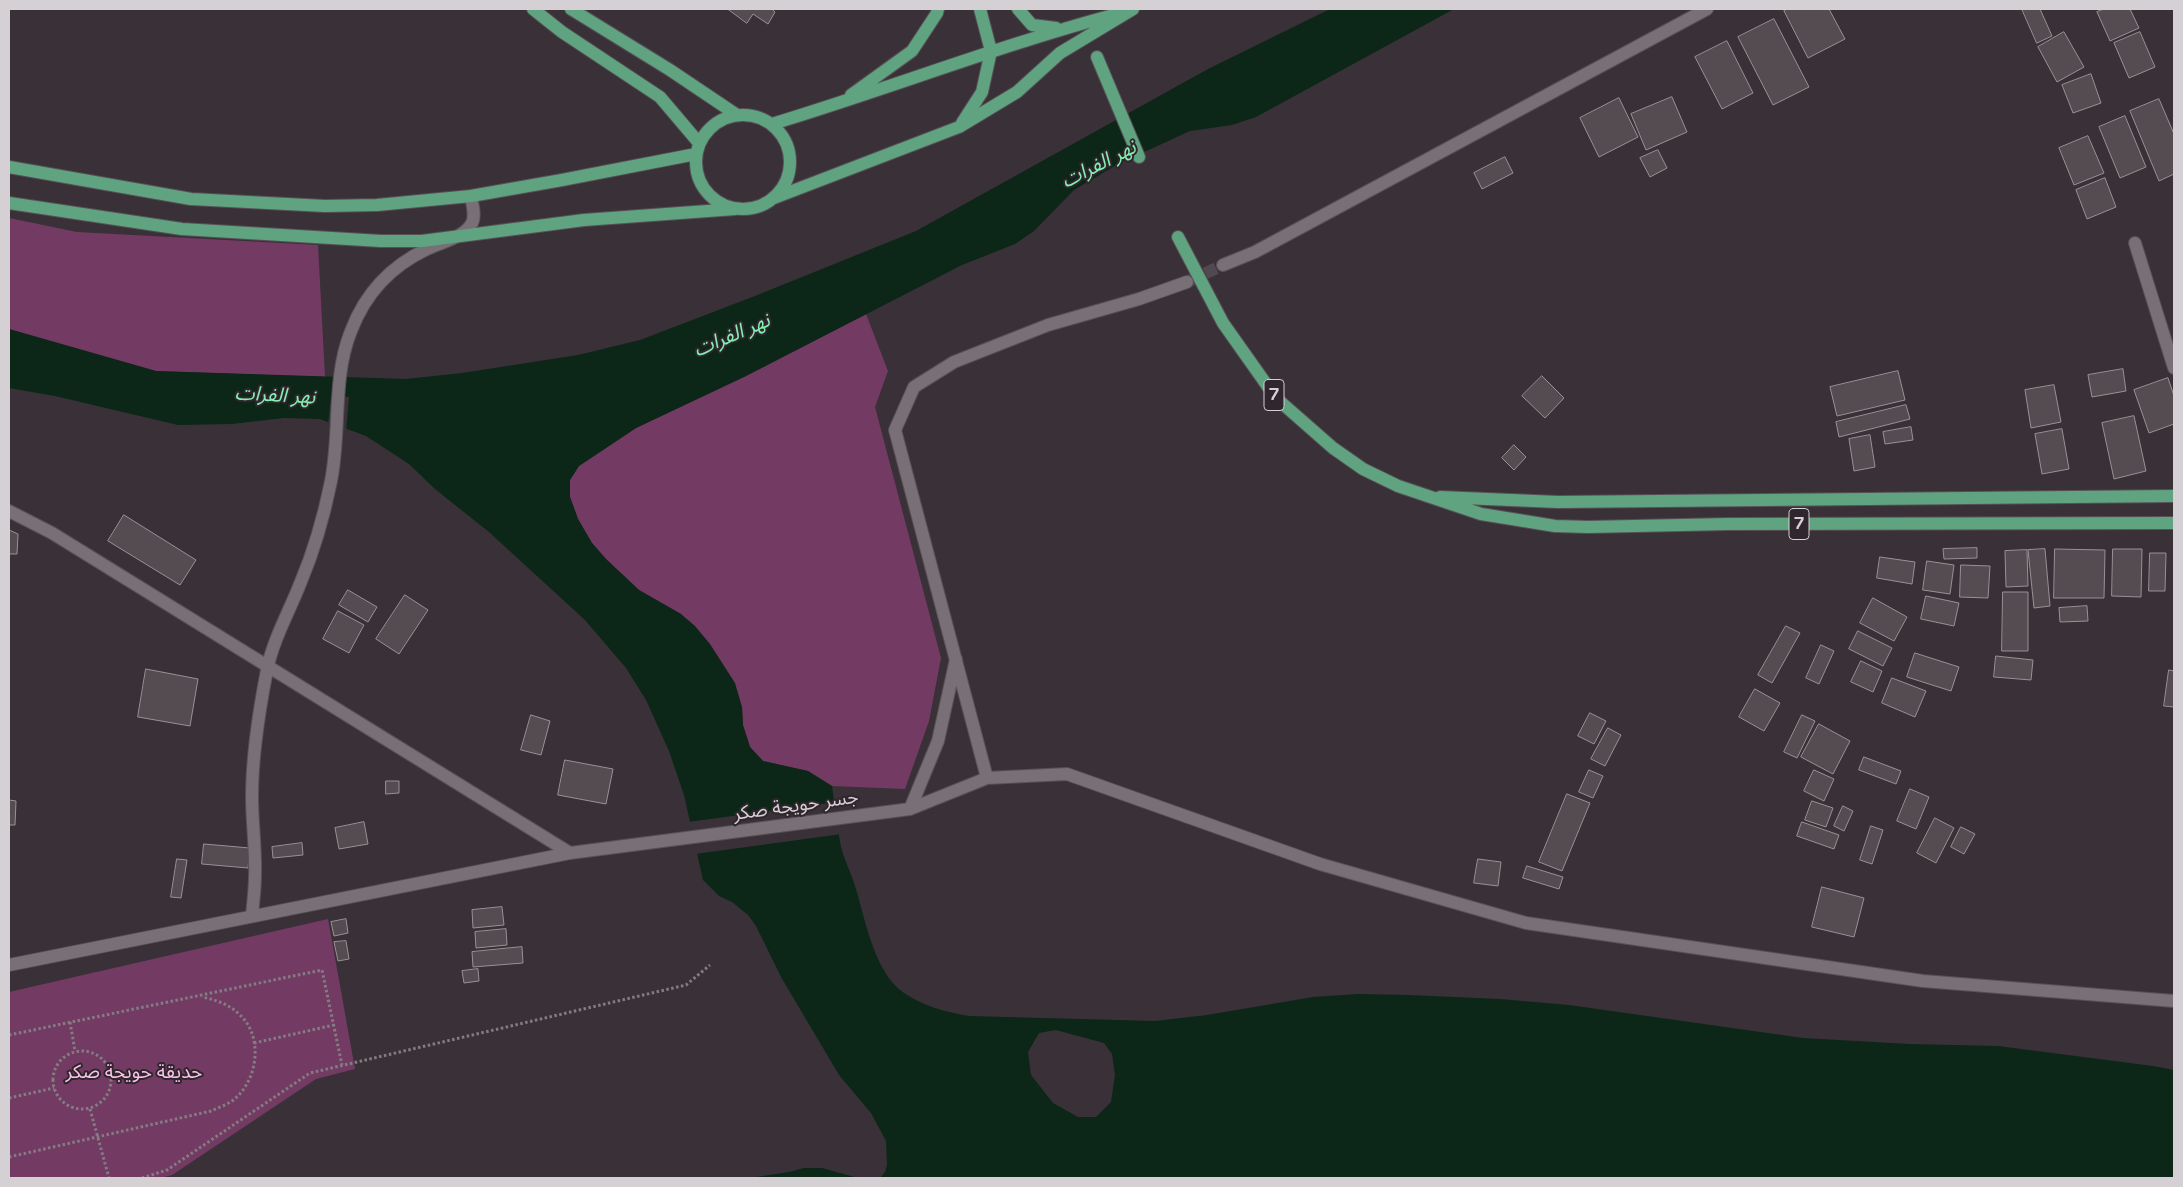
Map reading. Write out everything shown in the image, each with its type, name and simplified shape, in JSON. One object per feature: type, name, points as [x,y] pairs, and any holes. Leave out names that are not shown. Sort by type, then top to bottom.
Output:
[{"type":"main road","points":[[533,9],[562,32],[660,97],[698,148]]},
{"type":"main road","points":[[835,105],[912,51],[938,9]]},
{"type":"main road","points":[[959,127],[982,92],[991,51],[980,9]]},
{"type":"main road","points":[[1018,9],[1032,25],[1061,28]]},
{"type":"main road","points":[[575,10],[737,114]]},
{"type":"main road","points":[[772,124],[835,105],[1061,28],[1131,10]]},
{"type":"main road","points":[[9,203],[182,229],[381,241],[422,241],[517,227],[608,217],[749,209],[959,127],[1017,92],[1060,53],[1131,10]]},
{"type":"main road","points":[[1097,57],[1139,157]]},
{"type":"main road","points":[[735,209],[722,205],[710,196],[700,184],[696,169],[698,148],[708,129],[722,119],[737,114],[761,118],[772,124],[782,134],[788,147],[789,174],[783,187],[774,198]]},
{"type":"main road","points":[[9,167],[191,199],[326,206],[377,206],[470,196],[562,180],[698,148]]},
{"type":"main road","name":"7","points":[[1178,237],[1223,323],[1276,398],[1333,448],[1363,469],[1427,497],[1481,514],[1555,526],[2174,523]]},
{"type":"main road","name":"7","points":[[1427,497],[1481,497],[1558,502],[2174,496]]},
{"type":"street","points":[[1223,265],[1255,252],[1707,9]]},
{"type":"street","points":[[252,916],[256,877],[252,797],[254,765],[267,668],[315,545],[327,502],[336,452],[344,353],[349,334],[357,315],[370,293],[408,260],[457,236],[471,224],[474,218],[470,196]]},
{"type":"street","points":[[2135,243],[2174,368]]},
{"type":"street","points":[[988,778],[895,430],[914,387],[954,362],[1039,329],[1186,282]]},
{"type":"street","points":[[9,511],[52,532],[267,668],[570,853]]},
{"type":"street","points":[[910,809],[938,741],[957,657]]},
{"type":"street","name":"جسر حويجة صكر","points":[[9,965],[570,853],[686,840],[910,809],[988,778],[1067,774],[1320,864],[1526,923],[1923,981],[2174,1001]]},
{"type":"path","points":[[142,1178],[167,1170],[310,1073],[686,985],[710,964]]},
{"type":"path","points":[[9,1036],[322,970],[342,1065]]},
{"type":"path","points":[[9,1157],[211,1111],[233,1101],[249,1083],[256,1060],[253,1036],[241,1016],[222,1002],[199,996]]},
{"type":"path","points":[[70,1022],[75,1051]]},
{"type":"path","points":[[254,1043],[334,1026]]},
{"type":"path","points":[[75,1051],[90,1051],[103,1058],[111,1072],[111,1087],[103,1101],[90,1109],[75,1109],[61,1101],[54,1088],[54,1072],[61,1059],[75,1051]]},
{"type":"path","points":[[9,1098],[54,1088]]},
{"type":"path","points":[[90,1109],[110,1178]]},
{"type":"green space","points":[[9,218],[77,232],[318,245],[325,377],[156,371],[9,329]]},
{"type":"green space","points":[[866,314],[888,371],[875,407],[941,658],[929,721],[905,789],[832,786],[808,771],[763,761],[750,747],[743,725],[742,707],[681,614],[639,590],[606,559],[592,543],[578,519],[570,497],[570,480],[579,466],[636,428],[746,376]]},
{"type":"green space","name":"حديقة حويجة صكر","points":[[328,919],[355,1069],[316,1079],[172,1175],[161,1178],[9,1178],[9,992]]},
{"type":"water","name":"نهر الفرات","points":[[1330,9],[1454,9],[1256,117],[1232,125],[1190,131],[1118,164],[1074,190],[1034,231],[1015,244],[962,265],[746,376],[636,428],[579,466],[570,480],[570,497],[578,519],[592,543],[639,590],[681,614],[695,626],[710,644],[735,683],[742,707],[743,725],[750,747],[763,761],[808,771],[832,786],[842,852],[854,883],[877,958],[893,984],[911,998],[927,1005],[969,1016],[1155,1021],[1207,1015],[1313,997],[1358,994],[1408,995],[1500,999],[1569,1005],[1803,1038],[1909,1044],[1998,1046],[2153,1066],[2174,1070],[2174,1178],[880,1178],[885,1172],[887,1165],[886,1141],[871,1113],[839,1075],[781,977],[756,926],[748,915],[732,902],[719,896],[703,880],[684,795],[669,751],[646,700],[626,668],[585,620],[489,532],[435,489],[409,464],[366,436],[320,419],[284,418],[232,424],[178,425],[55,396],[9,388],[9,329],[156,371],[405,379],[462,373],[578,355],[640,340],[916,231],[1208,69]],"holes":[[[1056,1030],[1104,1043],[1112,1054],[1115,1075],[1111,1102],[1096,1117],[1078,1117],[1053,1103],[1031,1075],[1028,1052],[1039,1033]]]},
{"type":"water","points":[[804,1168],[822,1168],[858,1178],[750,1178],[789,1172]]},
{"type":"pier","points":[[331,396],[349,397],[346,432],[328,425]]},
{"type":"pier","points":[[837,802],[842,834],[695,854],[688,822]]},
{"type":"building","points":[[728,9],[772,9],[775,12],[768,24],[753,14],[747,23]]},
{"type":"building","points":[[1788,9],[1829,9],[1845,39],[1808,58],[1784,11]]},
{"type":"building","points":[[2022,9],[2040,9],[2052,36],[2037,43]]},
{"type":"building","points":[[2104,9],[2130,9],[2139,28],[2110,41],[2097,12]]},
{"type":"building","points":[[1774,19],[1809,87],[1773,105],[1738,37]]},
{"type":"building","points":[[2064,32],[2084,67],[2057,82],[2038,47]]},
{"type":"building","points":[[2140,32],[2155,67],[2129,78],[2114,43]]},
{"type":"building","points":[[1727,41],[1753,93],[1722,109],[1695,57]]},
{"type":"building","points":[[2091,74],[2101,103],[2073,113],[2062,85]]},
{"type":"building","points":[[1672,97],[1687,132],[1646,150],[1631,114]]},
{"type":"building","points":[[1619,98],[1638,137],[1599,157],[1580,118]]},
{"type":"building","points":[[2159,99],[2174,134],[2174,174],[2159,181],[2130,111]]},
{"type":"building","points":[[2125,116],[2146,167],[2120,178],[2099,127]]},
{"type":"building","points":[[2088,136],[2104,173],[2074,185],[2059,148]]},
{"type":"building","points":[[1658,150],[1667,168],[1650,177],[1640,158]]},
{"type":"building","points":[[1505,157],[1513,173],[1482,189],[1474,173]]},
{"type":"building","points":[[2105,178],[2116,207],[2087,219],[2076,190]]},
{"type":"building","points":[[2123,369],[2126,391],[2092,397],[2088,375]]},
{"type":"building","points":[[1898,371],[1905,400],[1837,416],[1830,387]]},
{"type":"building","points":[[1542,376],[1564,398],[1545,418],[1522,396]]},
{"type":"building","points":[[2168,378],[2174,396],[2174,424],[2149,433],[2134,390]]},
{"type":"building","points":[[2054,385],[2061,422],[2031,428],[2025,390]]},
{"type":"building","points":[[1906,405],[1910,419],[1839,437],[1836,422]]},
{"type":"building","points":[[2134,416],[2146,471],[2114,479],[2102,423]]},
{"type":"building","points":[[1911,427],[1913,440],[1885,444],[1883,432]]},
{"type":"building","points":[[2062,429],[2069,469],[2042,474],[2035,434]]},
{"type":"building","points":[[1870,435],[1875,467],[1854,471],[1849,439]]},
{"type":"building","points":[[1514,445],[1526,457],[1514,470],[1502,458]]},
{"type":"building","points":[[124,515],[196,560],[180,585],[108,541]]},
{"type":"building","points":[[9,530],[18,534],[17,554],[9,554]]},
{"type":"building","points":[[1977,548],[1977,558],[1944,559],[1943,549]]},
{"type":"building","points":[[2045,549],[2050,606],[2034,608],[2028,550]]},
{"type":"building","points":[[2055,549],[2105,550],[2104,598],[2054,598]]},
{"type":"building","points":[[2113,549],[2142,549],[2141,597],[2112,596]]},
{"type":"building","points":[[2027,550],[2028,586],[2006,587],[2005,551]]},
{"type":"building","points":[[2150,553],[2166,553],[2165,591],[2149,591]]},
{"type":"building","points":[[1880,557],[1915,562],[1912,584],[1877,578]]},
{"type":"building","points":[[1927,561],[1954,565],[1950,594],[1923,590]]},
{"type":"building","points":[[1961,565],[1990,566],[1988,598],[1960,597]]},
{"type":"building","points":[[348,590],[377,607],[368,622],[339,605]]},
{"type":"building","points":[[2003,592],[2028,592],[2028,651],[2002,651]]},
{"type":"building","points":[[405,595],[428,610],[399,654],[376,639]]},
{"type":"building","points":[[1926,596],[1959,603],[1954,626],[1921,619]]},
{"type":"building","points":[[1873,598],[1907,617],[1894,641],[1860,623]]},
{"type":"building","points":[[2087,606],[2088,621],[2060,622],[2059,608]]},
{"type":"building","points":[[338,611],[364,625],[349,653],[323,639]]},
{"type":"building","points":[[1786,626],[1800,633],[1772,683],[1758,675]]},
{"type":"building","points":[[1858,631],[1892,648],[1883,666],[1849,649]]},
{"type":"building","points":[[1821,645],[1834,651],[1819,684],[1806,678]]},
{"type":"building","points":[[1915,653],[1959,667],[1951,691],[1907,677]]},
{"type":"building","points":[[1996,656],[2033,660],[2031,680],[1994,677]]},
{"type":"building","points":[[1861,661],[1882,671],[1873,692],[1851,682]]},
{"type":"building","points":[[146,669],[198,679],[190,726],[138,717]]},
{"type":"building","points":[[2169,670],[2174,671],[2174,707],[2164,706]]},
{"type":"building","points":[[1892,678],[1926,691],[1915,717],[1882,703]]},
{"type":"building","points":[[1755,689],[1780,703],[1764,731],[1739,717]]},
{"type":"building","points":[[1590,713],[1606,721],[1594,744],[1578,736]]},
{"type":"building","points":[[531,715],[550,721],[541,755],[521,750]]},
{"type":"building","points":[[1802,715],[1815,721],[1797,758],[1784,752]]},
{"type":"building","points":[[1819,724],[1850,741],[1833,774],[1801,757]]},
{"type":"building","points":[[1608,728],[1621,735],[1605,766],[1591,759]]},
{"type":"building","points":[[1864,757],[1901,771],[1896,784],[1859,770]]},
{"type":"building","points":[[565,760],[613,769],[606,804],[558,795]]},
{"type":"building","points":[[1589,770],[1603,776],[1593,798],[1579,792]]},
{"type":"building","points":[[1814,770],[1834,779],[1824,801],[1804,791]]},
{"type":"building","points":[[386,781],[399,781],[399,793],[386,794]]},
{"type":"building","points":[[1910,789],[1929,797],[1916,829],[1897,821]]},
{"type":"building","points":[[1567,794],[1590,803],[1562,871],[1539,862]]},
{"type":"building","points":[[9,800],[16,801],[15,825],[9,825]]},
{"type":"building","points":[[1812,801],[1833,808],[1826,827],[1805,820]]},
{"type":"building","points":[[1843,806],[1853,811],[1844,831],[1834,826]]},
{"type":"building","points":[[1935,818],[1954,828],[1936,863],[1917,853]]},
{"type":"building","points":[[364,822],[368,844],[339,849],[335,828]]},
{"type":"building","points":[[1802,822],[1839,835],[1834,849],[1797,836]]},
{"type":"building","points":[[1871,826],[1883,830],[1872,864],[1860,860]]},
{"type":"building","points":[[1961,827],[1975,834],[1964,854],[1951,847]]},
{"type":"building","points":[[302,843],[303,855],[273,858],[272,847]]},
{"type":"building","points":[[204,844],[250,848],[248,868],[202,864]]},
{"type":"building","points":[[177,859],[187,860],[181,898],[171,897]]},
{"type":"building","points":[[1478,859],[1501,862],[1498,886],[1474,883]]},
{"type":"building","points":[[1527,866],[1563,877],[1559,889],[1523,878]]},
{"type":"building","points":[[1822,887],[1864,898],[1854,937],[1812,927]]},
{"type":"building","points":[[502,907],[504,925],[473,928],[472,910]]},
{"type":"building","points":[[346,919],[348,933],[334,936],[331,922]]},
{"type":"building","points":[[506,929],[507,945],[476,948],[475,932]]},
{"type":"building","points":[[346,941],[349,959],[338,961],[334,942]]},
{"type":"building","points":[[522,947],[523,963],[473,967],[472,952]]},
{"type":"building","points":[[478,969],[479,981],[464,983],[462,971]]},
{"type":"tunnel","points":[[1189,281],[1223,265]]}]
